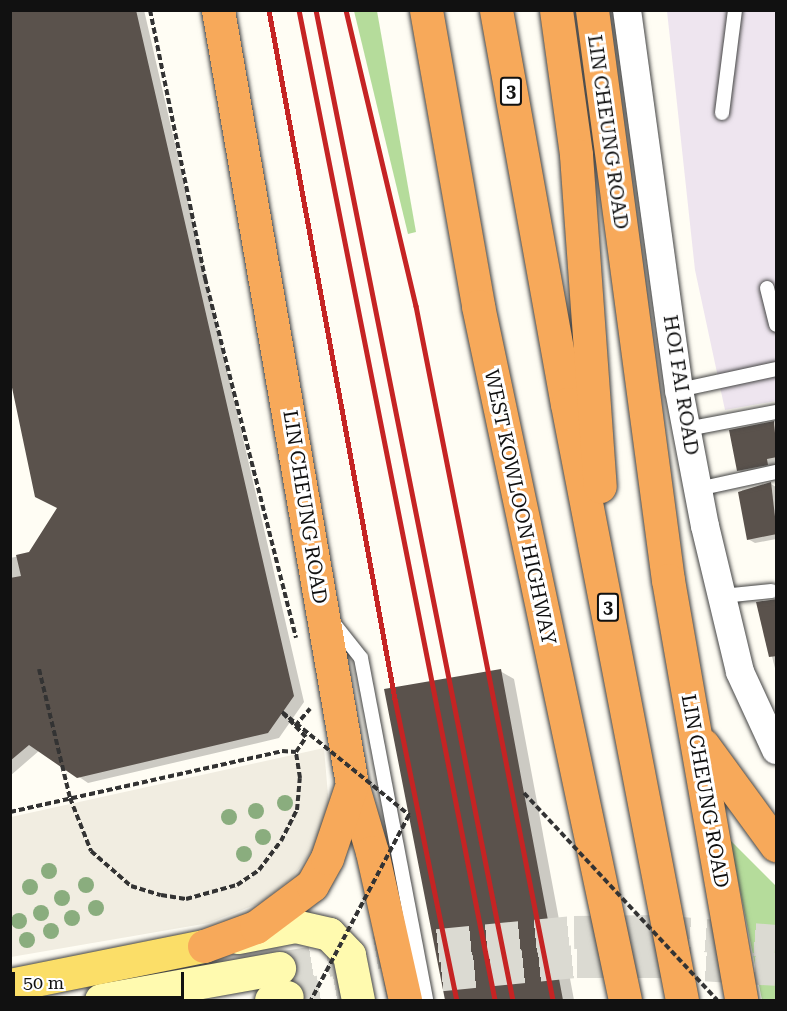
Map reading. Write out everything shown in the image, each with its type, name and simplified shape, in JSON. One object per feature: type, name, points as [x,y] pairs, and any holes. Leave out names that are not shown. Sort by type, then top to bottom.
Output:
[{"type":"highway","name":"LIN CHEUNG ROAD","points":[[218,10],[351,784],[372,852],[405,1000]]},
{"type":"highway","name":"WEST KOWLOON HIGHWAY","points":[[426,10],[478,306],[625,1000]]},
{"type":"highway","name":"3","points":[[496,10],[567,404],[682,1000]]},
{"type":"highway","points":[[556,10],[576,155],[596,392],[605,593]]},
{"type":"highway","name":"LIN CHEUNG ROAD","points":[[592,10],[668,580],[741,1000]]},
{"type":"highway","points":[[696,734],[721,774],[777,844]]},
{"type":"highway","points":[[204,946],[256,927],[312,885],[325,863],[351,784]]},
{"type":"main road","points":[[10,985],[204,946],[274,929],[314,928],[343,945],[352,966],[358,1000]]},
{"type":"main road","points":[[345,1000],[352,966]]},
{"type":"main road","points":[[101,1000],[287,992]]},
{"type":"street","name":"HOI FAI ROAD","points":[[627,11],[679,390],[698,489],[740,672],[777,750]]},
{"type":"lane","points":[[722,113],[735,10]]},
{"type":"lane","points":[[767,288],[777,325]]},
{"type":"lane","points":[[679,390],[777,369]]},
{"type":"lane","points":[[687,429],[777,412]]},
{"type":"lane","points":[[698,489],[777,472]]},
{"type":"lane","points":[[722,596],[772,591]]},
{"type":"lane","points":[[321,608],[361,658],[426,1000]]},
{"type":"path","points":[[150,10],[205,278],[299,646]]},
{"type":"path","points":[[39,669],[70,798],[90,851],[131,886],[186,899],[212,894],[259,870],[281,841],[297,810],[300,778],[296,752],[306,737],[282,712],[409,815],[287,992]]},
{"type":"path","points":[[295,726],[311,704]]},
{"type":"path","points":[[10,812],[282,752],[296,752]]},
{"type":"path","points":[[524,792],[717,1000]]},
{"type":"shaded area","points":[[667,11],[776,11],[776,401],[725,410],[695,270]]},
{"type":"shaded area","points":[[324,748],[329,807],[313,849],[292,878],[262,902],[209,923],[11,957],[11,817]]},
{"type":"green space","points":[[354,11],[377,11],[416,232],[408,234]]},
{"type":"green space","points":[[730,840],[776,886],[776,1000],[762,1000]]},
{"type":"building","points":[[10,10],[136,10],[294,696],[268,733],[77,778],[29,745],[10,761],[10,578],[21,576],[16,555],[29,552],[57,508],[35,497],[10,378]]},
{"type":"building","points":[[774,421],[777,457],[767,459],[768,465],[737,471],[729,430]]},
{"type":"building","points":[[771,482],[777,534],[747,540],[738,492]]},
{"type":"building","points":[[777,599],[777,656],[769,657],[756,602]]},
{"type":"building","points":[[501,669],[563,1000],[445,1000],[384,689]]},
{"type":"tunnel","points":[[279,968],[389,950],[574,932],[657,931],[776,941]]},
{"type":"tunnel","points":[[287,997],[393,979],[577,961],[657,961],[776,969]]},
{"type":"railway","points":[[269,10],[395,699],[457,1000]]},
{"type":"railway","points":[[299,10],[495,1000]]},
{"type":"railway","points":[[316,10],[513,1000]]},
{"type":"railway","points":[[346,10],[416,306],[553,1000]]}]
